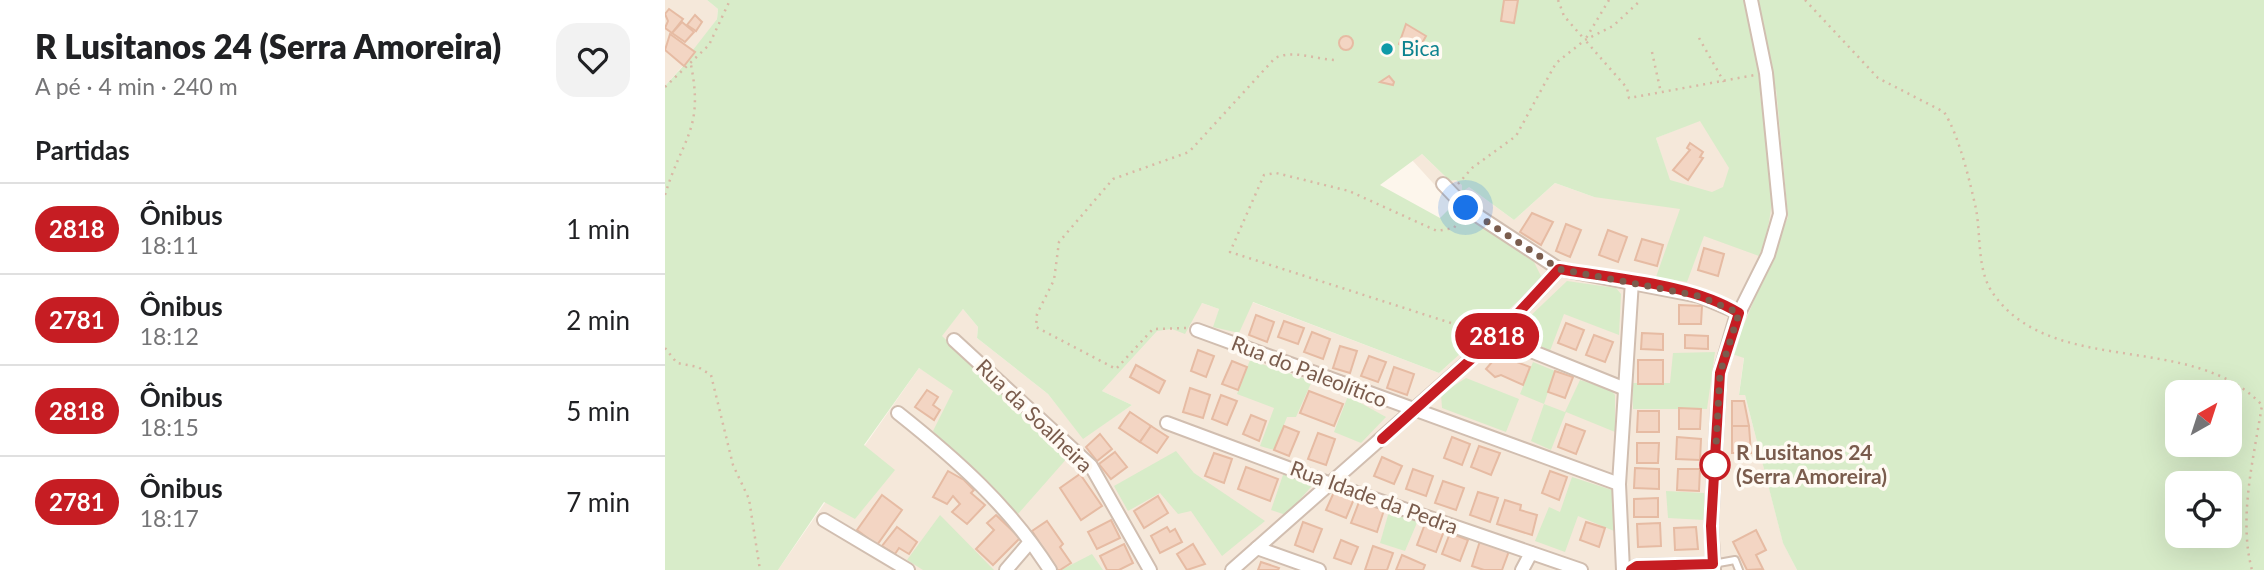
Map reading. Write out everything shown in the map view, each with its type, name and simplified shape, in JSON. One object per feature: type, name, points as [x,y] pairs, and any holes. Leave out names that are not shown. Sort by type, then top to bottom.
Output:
[{"type":"street","points":[[1631,570],[1637,566],[1713,567],[1711,526],[1720,373],[1739,313],[1768,255],[1780,214],[1766,73],[1751,0]]},
{"type":"street","points":[[1443,184],[1466,208],[1559,269],[1632,281],[1709,299],[1739,313]]},
{"type":"street","points":[[1232,570],[1496,337],[1559,269]]},
{"type":"street","points":[[1623,570],[1619,485],[1623,388],[1632,281]]},
{"type":"street","name":"Rua do Paleolítico","points":[[1197,330],[1395,405],[1416,409],[1619,485]]},
{"type":"street","points":[[1496,337],[1623,388]]},
{"type":"street","name":"Rua da Soalheira","points":[[954,340],[1091,466],[1150,570]]},
{"type":"street","points":[[898,413],[947,452],[1016,520],[1050,570]]},
{"type":"street","name":"Rua Idade da Pedra","points":[[1167,423],[1331,484],[1581,570]]},
{"type":"street","points":[[824,520],[908,570]]},
{"type":"street","points":[[1006,570],[1030,542]]},
{"type":"street","points":[[1258,548],[1319,570]]},
{"type":"street","points":[[1522,570],[1531,553]]},
{"type":"lane","points":[[1713,567],[1735,561],[1739,570]]},
{"type":"path","points":[[665,87],[691,65],[717,31],[730,0]]},
{"type":"path","points":[[1558,0],[1564,16],[1627,88],[1629,98],[1766,73]]},
{"type":"path","points":[[1585,40],[1609,0]]},
{"type":"path","points":[[1459,183],[1472,168],[1517,136],[1556,63],[1585,40],[1613,26],[1641,0]]},
{"type":"path","points":[[1805,0],[1878,78],[1944,112],[1976,209],[1983,267],[1991,291],[2024,326],[2054,338],[2195,366],[2225,377],[2251,393],[2263,405],[2247,520],[2247,550],[2252,570]]},
{"type":"path","points":[[1699,38],[1724,82]]},
{"type":"path","points":[[1197,330],[1175,326],[1153,329],[1116,369],[1036,327],[1037,314],[1054,280],[1059,242],[1113,178],[1189,152],[1275,58],[1290,52],[1315,60],[1338,60]]},
{"type":"path","points":[[1652,52],[1661,93]]},
{"type":"path","points":[[665,195],[677,159],[693,128],[696,92],[691,65]]},
{"type":"path","points":[[1466,208],[1454,228],[1437,231],[1349,191],[1276,173],[1264,175],[1230,252],[1496,337]]},
{"type":"path","points":[[665,348],[677,363],[698,367],[711,375],[733,465],[749,499],[760,570]]},
{"type":"shaded area","points":[[665,0],[707,0],[718,9],[717,19],[695,52],[665,86]]},
{"type":"shaded area","points":[[1776,89],[1788,217],[1744,357],[1739,394],[1745,395],[1783,542],[1797,570],[778,570],[919,368],[1069,456],[941,336],[963,309],[978,327],[977,338],[1048,394],[1083,438],[1132,405],[1102,391],[1116,374],[1157,330],[1172,329],[1202,303],[1219,309],[1214,327],[1252,302],[1439,373],[1537,284],[1534,262],[1453,205],[1412,160],[1422,154],[1450,181],[1456,180],[1469,187],[1514,220],[1555,183],[1594,197],[1669,180],[1656,138]]},
{"type":"green space","points":[[707,0],[2264,0],[2264,570],[1797,570],[1783,543],[1745,395],[1739,395],[1744,358],[1732,354],[1788,217],[1776,89],[1760,96],[1770,158],[1772,196],[1766,235],[1759,256],[1704,236],[1687,282],[1656,277],[1680,209],[1594,197],[1555,183],[1514,220],[1469,187],[1462,192],[1462,185],[1456,180],[1450,181],[1422,154],[1380,185],[1440,218],[1453,205],[1534,262],[1541,276],[1537,284],[1439,373],[1253,302],[1239,333],[1213,327],[1219,309],[1202,303],[1185,334],[1172,329],[1157,331],[1102,391],[1132,405],[1083,439],[1048,394],[977,338],[978,327],[963,309],[942,336],[1069,456],[1018,514],[933,431],[953,391],[919,368],[864,445],[895,470],[855,519],[824,502],[778,570],[665,570],[665,86],[695,53],[693,50],[717,19],[718,9]],"holes":[[[1700,121],[1729,168],[1723,187],[1712,192],[1670,180],[1656,138]]]},
{"type":"green space","points":[[1567,281],[1616,288],[1621,294],[1619,335],[1564,314],[1550,351],[1522,336],[1522,324]]},
{"type":"green space","points":[[1715,352],[1707,409],[1633,409],[1632,383],[1670,383],[1673,353]]},
{"type":"green space","points":[[1250,360],[1312,381],[1296,417],[1287,417],[1274,450],[1260,446],[1274,408],[1237,394]]},
{"type":"green space","points":[[1533,362],[1555,371],[1544,404],[1520,394]]},
{"type":"green space","points":[[1466,378],[1519,399],[1506,432],[1442,408],[1441,394]]},
{"type":"green space","points":[[1580,380],[1610,389],[1615,395],[1615,432],[1566,412],[1551,450],[1531,441],[1544,404],[1565,412]]},
{"type":"green space","points":[[1348,396],[1386,417],[1361,443],[1334,432]]},
{"type":"green space","points":[[1176,451],[1194,473],[1265,521],[1222,556],[1191,511],[1178,514],[1160,493],[1128,511],[1114,486]]},
{"type":"green space","points":[[1284,472],[1309,483],[1311,487],[1286,515],[1271,510]]},
{"type":"green space","points":[[1572,477],[1612,490],[1614,531],[1578,516],[1565,552],[1535,541],[1549,507],[1560,512]]},
{"type":"green space","points":[[1666,491],[1704,493],[1704,520],[1668,518]]},
{"type":"green space","points":[[1390,508],[1419,518],[1405,551],[1380,543]]},
{"type":"green space","points":[[940,515],[994,570],[923,570],[907,560]]},
{"type":"green space","points":[[1092,554],[1103,570],[1061,570]]},
{"type":"building","points":[[1504,0],[1518,0],[1514,23],[1501,21]]},
{"type":"building","points":[[669,9],[683,19],[672,33],[665,28],[668,21],[665,14]]},
{"type":"building","points":[[695,15],[702,22],[696,31],[687,25]]},
{"type":"building","points":[[682,22],[694,32],[685,42],[672,33]]},
{"type":"building","points":[[1406,24],[1426,36],[1420,47],[1416,44],[1412,52],[1399,44]]},
{"type":"building","points":[[670,34],[695,52],[684,66],[665,50]]},
{"type":"building","points":[[1346,36],[1351,38],[1351,48],[1346,50],[1341,48],[1339,43],[1341,38]]},
{"type":"building","points":[[1389,76],[1394,82],[1393,85],[1380,82]]},
{"type":"building","points":[[1690,143],[1703,152],[1700,157],[1703,158],[1688,180],[1673,170],[1690,150],[1687,148]]},
{"type":"building","points":[[1532,213],[1553,222],[1541,245],[1520,232]]},
{"type":"building","points":[[1566,224],[1581,230],[1570,257],[1556,251]]},
{"type":"building","points":[[1608,230],[1627,237],[1618,262],[1599,255]]},
{"type":"building","points":[[1642,239],[1663,245],[1657,266],[1635,260]]},
{"type":"building","points":[[1704,248],[1724,254],[1718,276],[1698,270]]},
{"type":"building","points":[[1679,305],[1702,306],[1701,324],[1679,324]]},
{"type":"building","points":[[1256,315],[1274,322],[1267,342],[1249,335]]},
{"type":"building","points":[[1284,321],[1304,328],[1298,344],[1278,337]]},
{"type":"building","points":[[1566,323],[1584,330],[1576,350],[1558,343]]},
{"type":"building","points":[[1312,332],[1330,339],[1323,359],[1304,352]]},
{"type":"building","points":[[1642,333],[1663,334],[1663,350],[1641,349]]},
{"type":"building","points":[[1594,335],[1613,342],[1605,362],[1586,355]]},
{"type":"building","points":[[1685,335],[1708,336],[1708,349],[1685,348]]},
{"type":"building","points":[[1340,346],[1357,351],[1350,373],[1333,368]]},
{"type":"building","points":[[1198,350],[1214,356],[1206,377],[1191,371]]},
{"type":"building","points":[[1498,355],[1530,367],[1523,385],[1501,375],[1495,377],[1486,369]]},
{"type":"building","points":[[1369,356],[1386,362],[1378,382],[1361,376]]},
{"type":"building","points":[[1638,360],[1663,360],[1663,384],[1638,384]]},
{"type":"building","points":[[1232,361],[1247,367],[1238,390],[1222,384]]},
{"type":"building","points":[[1136,365],[1165,381],[1159,393],[1130,377]]},
{"type":"building","points":[[1394,367],[1414,374],[1407,395],[1387,388]]},
{"type":"building","points":[[1555,371],[1573,377],[1565,398],[1548,392]]},
{"type":"building","points":[[1190,388],[1210,395],[1203,418],[1183,412]]},
{"type":"building","points":[[927,390],[938,397],[933,405],[940,410],[934,420],[915,407]]},
{"type":"building","points":[[1309,391],[1343,404],[1334,426],[1300,413]]},
{"type":"building","points":[[1221,395],[1237,401],[1227,425],[1212,419]]},
{"type":"building","points":[[1732,401],[1744,401],[1749,426],[1732,426]]},
{"type":"building","points":[[1679,408],[1701,409],[1700,429],[1679,429]]},
{"type":"building","points":[[1638,411],[1659,411],[1659,432],[1637,432]]},
{"type":"building","points":[[1130,412],[1151,426],[1140,442],[1119,428]]},
{"type":"building","points":[[1251,415],[1266,421],[1259,441],[1243,434]]},
{"type":"building","points":[[1566,424],[1585,431],[1576,454],[1558,447]]},
{"type":"building","points":[[1151,426],[1168,437],[1157,453],[1140,442]]},
{"type":"building","points":[[1284,426],[1299,432],[1289,456],[1274,450]]},
{"type":"building","points":[[1732,426],[1749,426],[1751,453],[1732,453]]},
{"type":"building","points":[[1318,433],[1335,439],[1326,465],[1308,459]]},
{"type":"building","points":[[1100,434],[1112,449],[1097,461],[1086,447]]},
{"type":"building","points":[[1452,437],[1470,444],[1462,465],[1444,458]]},
{"type":"building","points":[[1677,437],[1701,439],[1700,460],[1676,459]]},
{"type":"building","points":[[1637,443],[1659,443],[1658,463],[1637,463]]},
{"type":"building","points":[[1479,446],[1500,453],[1491,475],[1471,467]]},
{"type":"building","points":[[1115,452],[1127,467],[1111,479],[1099,464]]},
{"type":"building","points":[[1214,453],[1232,459],[1224,483],[1205,476]]},
{"type":"building","points":[[1382,457],[1402,466],[1394,484],[1374,476]]},
{"type":"building","points":[[1246,467],[1278,479],[1270,501],[1238,489]]},
{"type":"building","points":[[1635,468],[1659,469],[1659,489],[1634,488]]},
{"type":"building","points":[[1413,469],[1433,476],[1426,496],[1406,489]]},
{"type":"building","points":[[1678,469],[1700,469],[1699,491],[1677,490]]},
{"type":"building","points":[[948,471],[964,480],[974,490],[971,493],[985,505],[967,524],[952,512],[960,504],[953,496],[947,504],[933,497]]},
{"type":"building","points":[[1550,471],[1567,477],[1559,500],[1542,493]]},
{"type":"building","points":[[1080,474],[1102,506],[1081,520],[1060,488]]},
{"type":"building","points":[[1443,481],[1464,488],[1456,510],[1435,503]]},
{"type":"building","points":[[1334,492],[1354,499],[1346,518],[1326,510]]},
{"type":"building","points":[[1478,492],[1498,498],[1490,522],[1470,515]]},
{"type":"building","points":[[882,495],[902,510],[877,545],[857,530]]},
{"type":"building","points":[[1158,496],[1168,513],[1144,528],[1134,511]]},
{"type":"building","points":[[1658,498],[1658,517],[1634,517],[1634,499]]},
{"type":"building","points":[[1505,500],[1521,505],[1520,510],[1537,515],[1532,535],[1497,524]]},
{"type":"building","points":[[1359,502],[1384,510],[1377,532],[1351,523]]},
{"type":"building","points":[[996,515],[1020,538],[993,565],[976,549],[994,530],[987,523]]},
{"type":"building","points":[[1111,520],[1120,538],[1097,549],[1088,532]]},
{"type":"building","points":[[1047,521],[1063,544],[1060,547],[1071,563],[1060,570],[1057,570],[1032,531]]},
{"type":"building","points":[[1303,522],[1322,529],[1313,552],[1295,545]]},
{"type":"building","points":[[1586,522],[1605,528],[1599,547],[1580,540]]},
{"type":"building","points":[[1660,523],[1661,546],[1638,547],[1637,524]]},
{"type":"building","points":[[1425,524],[1444,531],[1436,552],[1417,545]]},
{"type":"building","points":[[897,527],[917,542],[909,554],[899,548],[895,554],[882,546]]},
{"type":"building","points":[[1167,527],[1170,532],[1175,529],[1182,542],[1160,553],[1151,536]]},
{"type":"building","points":[[1696,527],[1698,549],[1675,550],[1674,528]]},
{"type":"building","points":[[1756,530],[1766,550],[1756,555],[1763,569],[1747,570],[1733,542]]},
{"type":"building","points":[[1450,533],[1468,540],[1460,561],[1442,554]]},
{"type":"building","points":[[1341,540],[1358,547],[1351,564],[1334,558]]},
{"type":"building","points":[[1480,541],[1509,551],[1502,570],[1484,570],[1472,566]]},
{"type":"building","points":[[1124,544],[1133,563],[1119,570],[1107,570],[1100,556]]},
{"type":"building","points":[[1193,544],[1205,564],[1187,570],[1177,554]]},
{"type":"building","points":[[1373,546],[1393,553],[1387,570],[1365,570]]},
{"type":"building","points":[[1402,555],[1425,565],[1423,570],[1396,570]]},
{"type":"building","points":[[1261,562],[1279,568],[1258,570]]},
{"type":"bus line","name":"2818","points":[[1382,439],[1496,337],[1559,269],[1632,281],[1699,296],[1724,305],[1739,313],[1720,373],[1711,526],[1713,564],[1637,566],[1631,570]]},
{"type":"place","name":"Bica","points":[[1387,49]]},
{"type":"place","name":"R Lusitanos 24 (Serra Amoreira)","points":[[1715,465]]},
{"type":"route","points":[[1466,208],[1559,269],[1699,296],[1739,313],[1720,373],[1715,465]]}]
